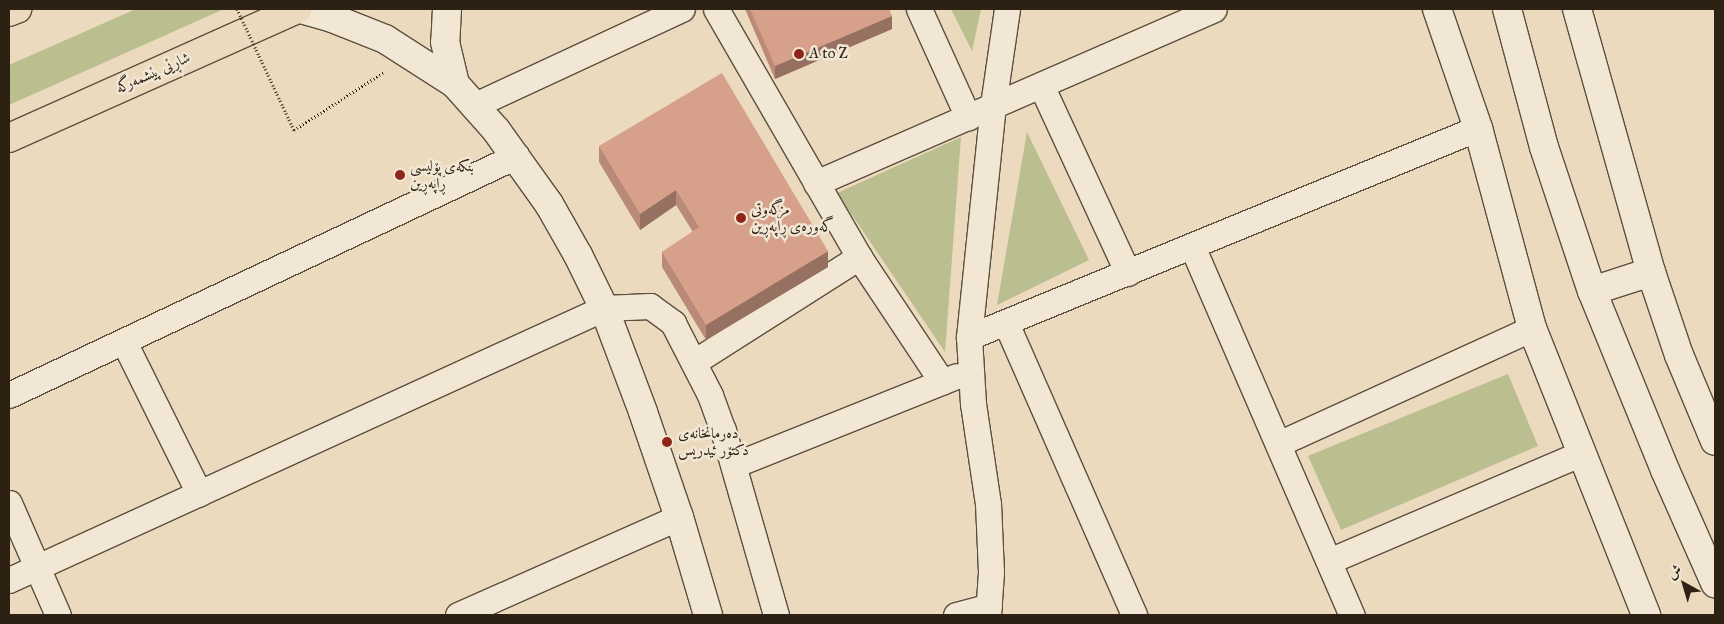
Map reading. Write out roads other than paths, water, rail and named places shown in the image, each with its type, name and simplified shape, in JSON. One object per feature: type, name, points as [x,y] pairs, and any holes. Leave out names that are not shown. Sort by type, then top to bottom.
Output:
[{"type":"highway","points":[[9,12],[17,9]]},
{"type":"highway","name":"شاڕێی پێشمەرگە","points":[[9,138],[299,9]]},
{"type":"street","points":[[299,9],[332,18],[385,39],[455,84],[475,104],[516,156],[549,204],[578,255],[604,308],[643,412],[679,517],[708,615]]},
{"type":"street","points":[[447,9],[445,42],[455,84]]},
{"type":"street","points":[[475,104],[682,9]]},
{"type":"street","points":[[716,9],[859,257],[942,382]]},
{"type":"street","points":[[919,9],[968,117]]},
{"type":"street","points":[[956,615],[988,611],[991,572],[988,504],[974,412],[969,337],[993,105],[1007,9]]},
{"type":"street","points":[[816,183],[1214,9]]},
{"type":"street","points":[[1437,9],[1478,128],[1532,328],[1646,615]]},
{"type":"street","points":[[1507,9],[1544,147],[1592,291],[1664,470],[1715,583]]},
{"type":"street","points":[[1577,9],[1650,272],[1679,355],[1715,441]]},
{"type":"street","points":[[1041,85],[1128,272]]},
{"type":"street","points":[[969,337],[1478,128]]},
{"type":"street","points":[[9,395],[516,156]]},
{"type":"street","points":[[1192,246],[1352,615]]},
{"type":"street","points":[[694,362],[859,257]]},
{"type":"street","points":[[1592,291],[1650,272]]},
{"type":"street","points":[[9,580],[604,308],[650,306],[673,324],[694,362],[723,430],[776,615]]},
{"type":"street","points":[[1006,323],[1134,615]]},
{"type":"street","points":[[1278,444],[1532,328]]},
{"type":"street","points":[[124,342],[199,493]]},
{"type":"street","points":[[734,465],[970,370]]},
{"type":"street","points":[[1329,562],[1582,453]]},
{"type":"street","points":[[9,503],[58,615]]},
{"type":"street","points":[[458,615],[679,517]]},
{"type":"place","name":"A to Z","points":[[799,54]]},
{"type":"place","name":"بنکەی پۆلیسی ڕاپەڕین","points":[[400,175]]},
{"type":"place","name":"مزگەوتی گەورەی ڕاپەڕین","points":[[741,218]]},
{"type":"place","name":"دەرمانخانەی دکتۆر ئیدریس","points":[[667,442]]}]
